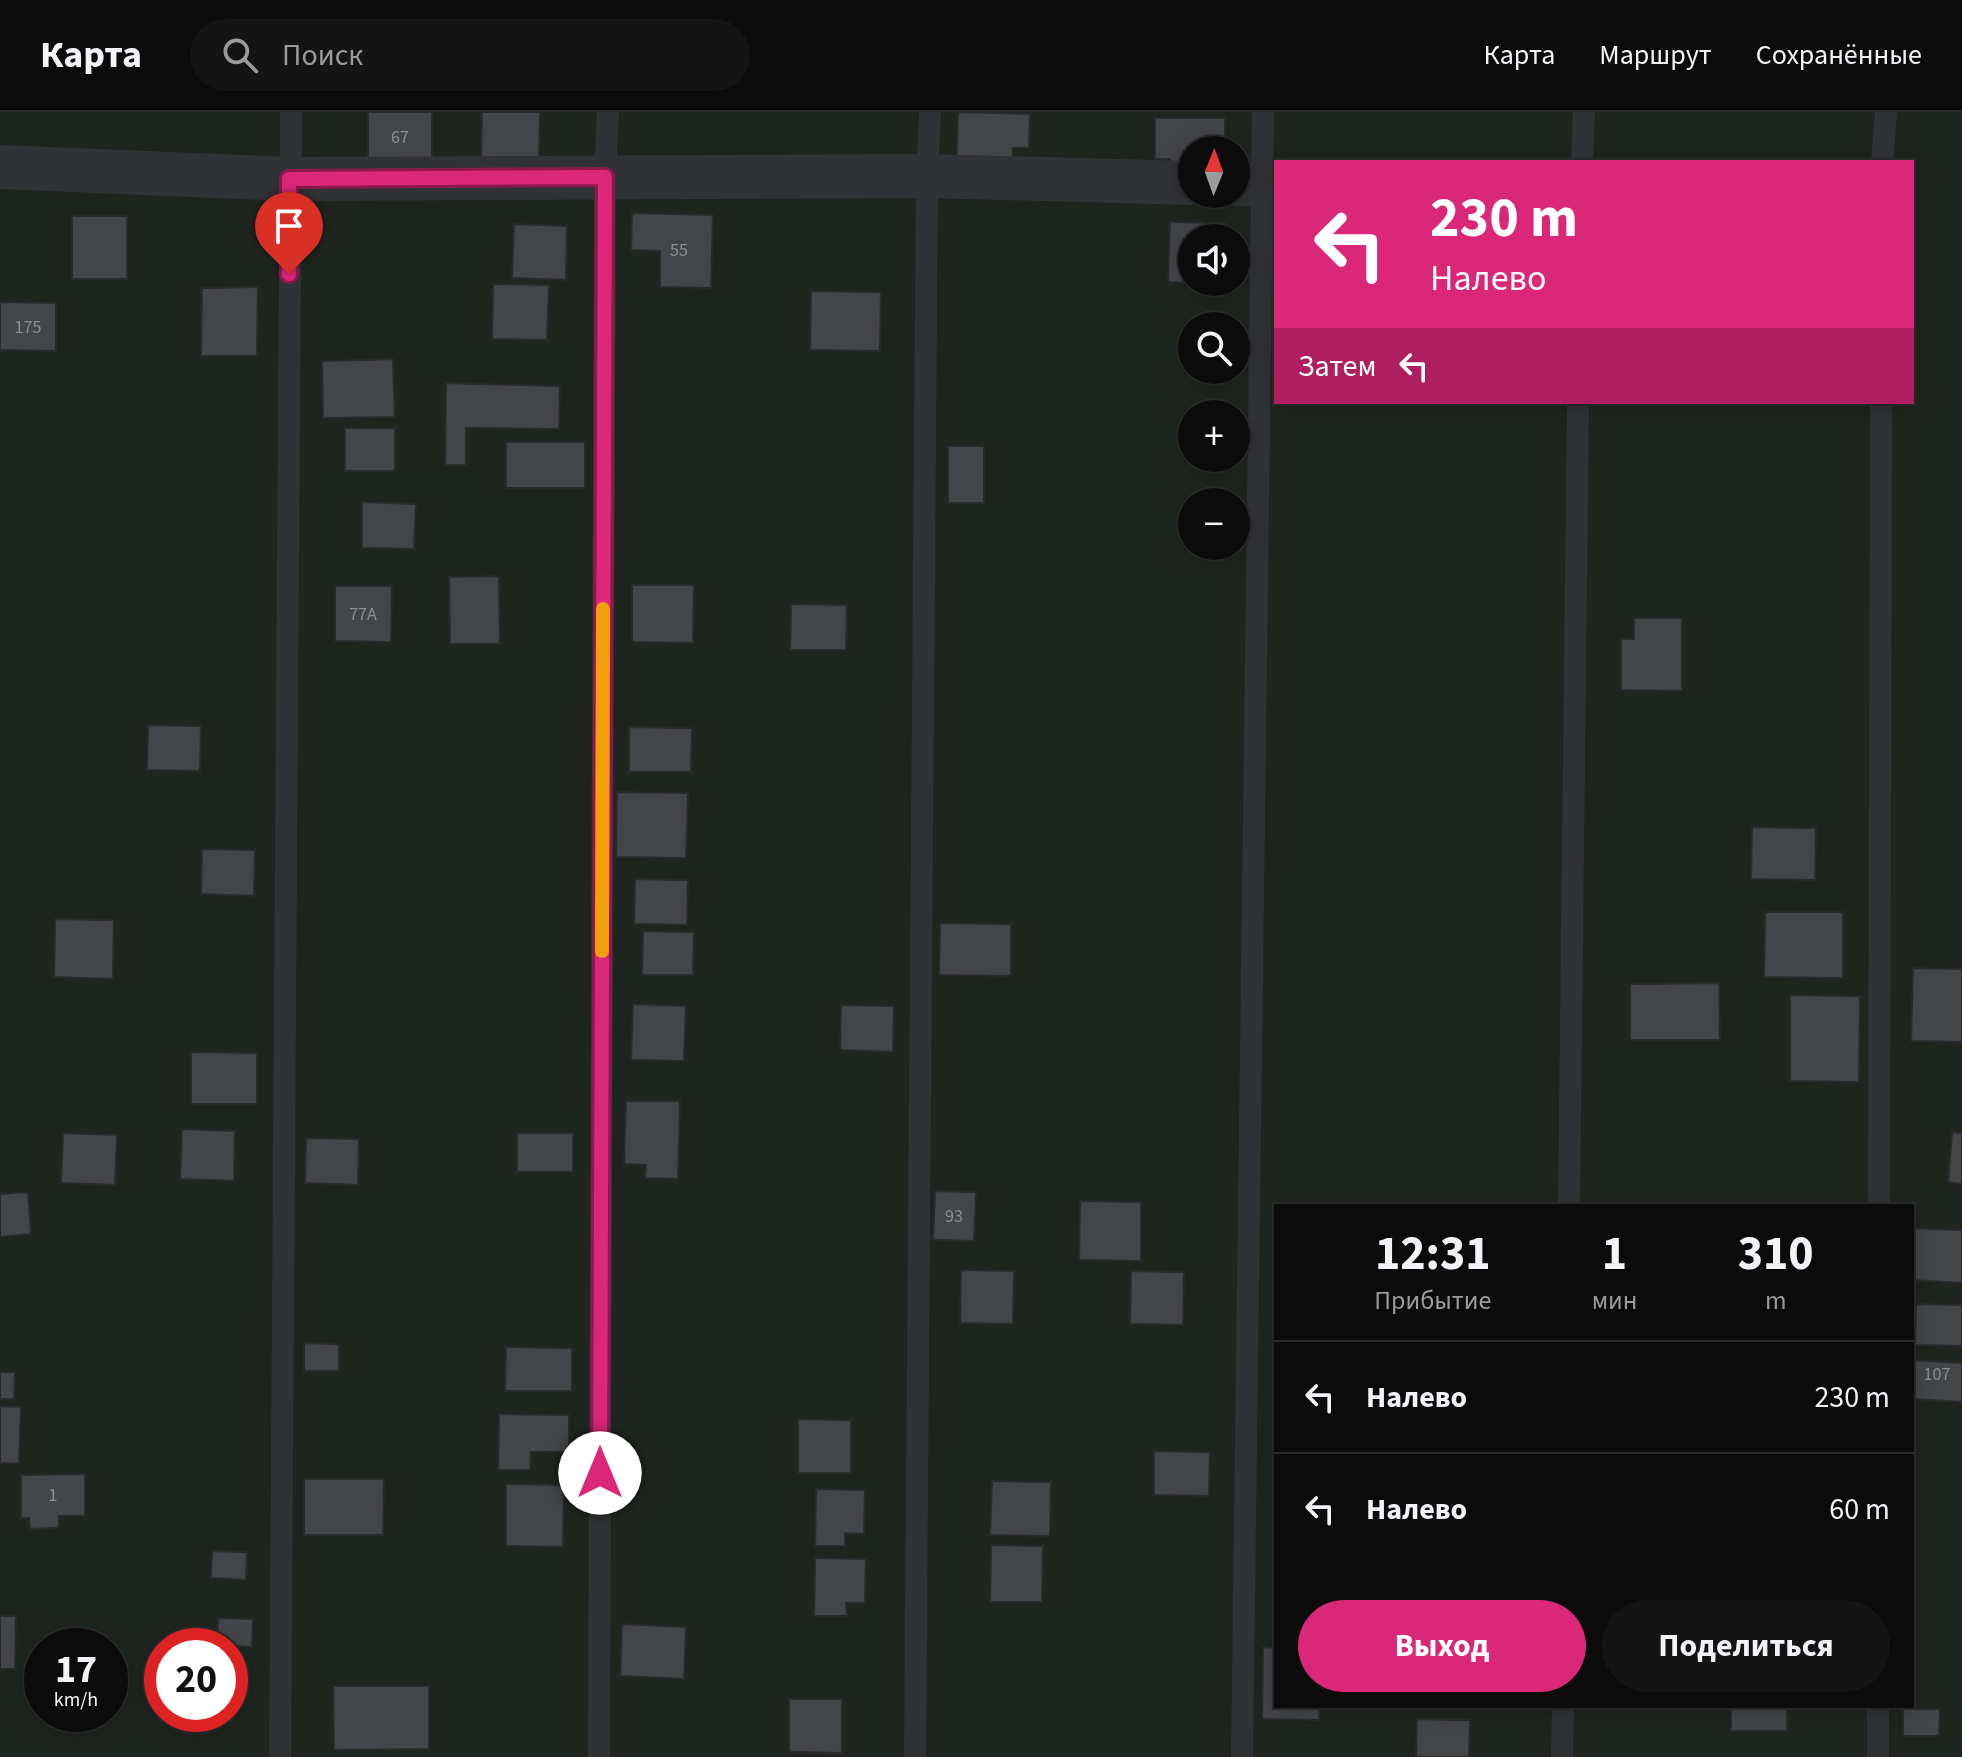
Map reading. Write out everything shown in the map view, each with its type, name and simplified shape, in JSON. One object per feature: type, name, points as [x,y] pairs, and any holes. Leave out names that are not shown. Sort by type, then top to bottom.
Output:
[{"type":"street","points":[[0,167],[289,179],[927,176],[1178,183]]},
{"type":"lane","points":[[280,1757],[291,112]]},
{"type":"lane","points":[[599,1757],[605,177],[608,112]]},
{"type":"lane","points":[[915,1757],[927,176],[930,112]]},
{"type":"lane","points":[[1242,1757],[1257,185],[1263,112]]},
{"type":"lane","points":[[1582,160],[1584,112]]},
{"type":"lane","points":[[1882,160],[1886,112]]},
{"type":"lane","points":[[1569,1204],[1578,404]]},
{"type":"lane","points":[[1879,1204],[1881,404]]},
{"type":"lane","points":[[1562,1757],[1563,1708]]},
{"type":"lane","points":[[1878,1708],[1878,1757]]},
{"type":"shaded area","points":[[0,112],[1962,112],[1962,1757],[0,1757]]},
{"type":"building","points":[[368,112],[432,112],[432,163],[368,163]]},
{"type":"building","points":[[482,112],[540,112],[539,164],[481,163]]},
{"type":"building","points":[[958,112],[1030,114],[1029,148],[1013,148],[1012,172],[956,171]]},
{"type":"building","points":[[1155,118],[1225,118],[1225,136],[1178,136],[1178,169],[1170,169],[1170,159],[1155,159]]},
{"type":"building","points":[[632,213],[713,215],[711,288],[660,287],[660,251],[631,250]]},
{"type":"building","points":[[72,216],[127,216],[127,279],[72,279]]},
{"type":"building","points":[[1170,222],[1225,223],[1178,224],[1178,282],[1168,282]]},
{"type":"building","points":[[514,224],[567,226],[566,280],[512,278]]},
{"type":"building","points":[[493,284],[549,285],[547,340],[492,339]]},
{"type":"building","points":[[258,287],[257,356],[201,356],[202,288]]},
{"type":"building","points":[[811,291],[881,292],[880,351],[810,350]]},
{"type":"building","points":[[0,302],[56,303],[56,351],[0,350]]},
{"type":"building","points":[[393,359],[395,417],[323,418],[322,361]]},
{"type":"building","points":[[446,383],[560,386],[559,429],[466,428],[466,465],[445,465]]},
{"type":"building","points":[[345,428],[395,428],[395,471],[345,471]]},
{"type":"building","points":[[506,442],[585,442],[585,488],[506,488]]},
{"type":"building","points":[[948,446],[984,446],[984,503],[948,503]]},
{"type":"building","points":[[362,502],[416,504],[414,549],[362,548]]},
{"type":"building","points":[[499,576],[500,644],[450,644],[449,577]]},
{"type":"building","points":[[632,585],[694,585],[693,643],[632,642]]},
{"type":"building","points":[[335,586],[392,586],[391,642],[335,641]]},
{"type":"building","points":[[791,604],[847,605],[846,650],[790,650]]},
{"type":"building","points":[[1634,618],[1682,618],[1682,691],[1621,690],[1621,639],[1634,639]]},
{"type":"building","points":[[148,725],[201,726],[200,771],[147,770]]},
{"type":"building","points":[[629,727],[692,728],[691,772],[629,772]]},
{"type":"building","points":[[617,792],[688,793],[686,858],[616,857]]},
{"type":"building","points":[[1752,827],[1816,828],[1815,880],[1751,879]]},
{"type":"building","points":[[202,849],[255,850],[254,896],[201,894]]},
{"type":"building","points":[[635,879],[688,880],[687,925],[634,924]]},
{"type":"building","points":[[1765,912],[1843,912],[1843,978],[1764,977]]},
{"type":"building","points":[[55,919],[114,920],[113,979],[54,977]]},
{"type":"building","points":[[940,923],[1011,924],[1011,976],[939,975]]},
{"type":"building","points":[[643,931],[694,932],[693,975],[642,975]]},
{"type":"building","points":[[1913,968],[1962,969],[1962,1042],[1911,1041]]},
{"type":"building","points":[[1719,983],[1720,1040],[1630,1040],[1630,984]]},
{"type":"building","points":[[1790,995],[1860,996],[1859,1082],[1790,1081]]},
{"type":"building","points":[[633,1004],[686,1006],[684,1061],[631,1060]]},
{"type":"building","points":[[841,1005],[894,1006],[893,1052],[840,1050]]},
{"type":"building","points":[[191,1052],[257,1053],[257,1104],[191,1104]]},
{"type":"building","points":[[626,1101],[680,1101],[678,1179],[645,1178],[646,1165],[624,1164]]},
{"type":"building","points":[[182,1129],[235,1131],[234,1181],[180,1179]]},
{"type":"building","points":[[1952,1132],[1962,1133],[1962,1184],[1948,1182]]},
{"type":"building","points":[[63,1133],[117,1135],[115,1185],[61,1183]]},
{"type":"building","points":[[517,1133],[573,1133],[573,1172],[517,1172]]},
{"type":"building","points":[[306,1138],[359,1139],[358,1185],[305,1183]]},
{"type":"building","points":[[935,1191],[976,1192],[974,1241],[933,1240]]},
{"type":"building","points":[[28,1192],[31,1234],[0,1237],[0,1194]]},
{"type":"building","points":[[1080,1201],[1141,1202],[1141,1261],[1079,1260]]},
{"type":"building","points":[[1914,1228],[1962,1230],[1962,1283],[1914,1280]]},
{"type":"building","points":[[961,1270],[1014,1271],[1013,1324],[960,1323]]},
{"type":"building","points":[[1131,1271],[1184,1272],[1183,1325],[1130,1324]]},
{"type":"building","points":[[1916,1304],[1962,1305],[1962,1346],[1915,1345]]},
{"type":"building","points":[[304,1343],[339,1344],[339,1371],[304,1371]]},
{"type":"building","points":[[506,1347],[572,1348],[572,1391],[505,1391]]},
{"type":"building","points":[[1914,1360],[1962,1363],[1962,1402],[1914,1399]]},
{"type":"building","points":[[0,1372],[15,1372],[14,1399],[0,1399]]},
{"type":"building","points":[[0,1406],[21,1407],[19,1464],[0,1463]]},
{"type":"building","points":[[499,1414],[569,1415],[569,1452],[531,1452],[530,1470],[498,1470]]},
{"type":"building","points":[[798,1419],[851,1420],[851,1473],[798,1473]]},
{"type":"building","points":[[1154,1451],[1210,1452],[1209,1496],[1154,1495]]},
{"type":"building","points":[[85,1474],[85,1516],[59,1516],[59,1528],[30,1529],[29,1518],[21,1518],[21,1475]]},
{"type":"building","points":[[304,1479],[384,1479],[383,1535],[304,1535]]},
{"type":"building","points":[[992,1481],[1051,1482],[1050,1536],[990,1535]]},
{"type":"building","points":[[506,1484],[564,1485],[563,1547],[506,1546]]},
{"type":"building","points":[[816,1489],[865,1490],[864,1534],[845,1533],[845,1546],[815,1546]]},
{"type":"building","points":[[991,1545],[1043,1546],[1042,1602],[990,1602]]},
{"type":"building","points":[[212,1551],[247,1552],[246,1580],[211,1578]]},
{"type":"building","points":[[815,1558],[866,1559],[865,1603],[846,1603],[847,1616],[814,1616]]},
{"type":"building","points":[[0,1616],[16,1616],[15,1669],[0,1669]]},
{"type":"building","points":[[218,1618],[253,1619],[252,1647],[248,1647],[248,1628],[218,1628]]},
{"type":"building","points":[[622,1624],[686,1627],[684,1679],[620,1676]]},
{"type":"building","points":[[1263,1647],[1274,1648],[1274,1708],[1320,1708],[1319,1720],[1262,1719]]},
{"type":"building","points":[[333,1686],[429,1686],[429,1749],[334,1750]]},
{"type":"building","points":[[789,1699],[842,1699],[842,1753],[789,1752]]},
{"type":"building","points":[[1731,1708],[1787,1708],[1787,1731],[1731,1731]]},
{"type":"building","points":[[1903,1709],[1940,1709],[1939,1736],[1903,1736]]},
{"type":"building","points":[[1417,1719],[1470,1720],[1469,1757],[1416,1757]]},
{"type":"slow traffic","points":[[602,951],[603,609]]},
{"type":"route","points":[[289,274],[289,179],[605,177],[600,1473]]}]
